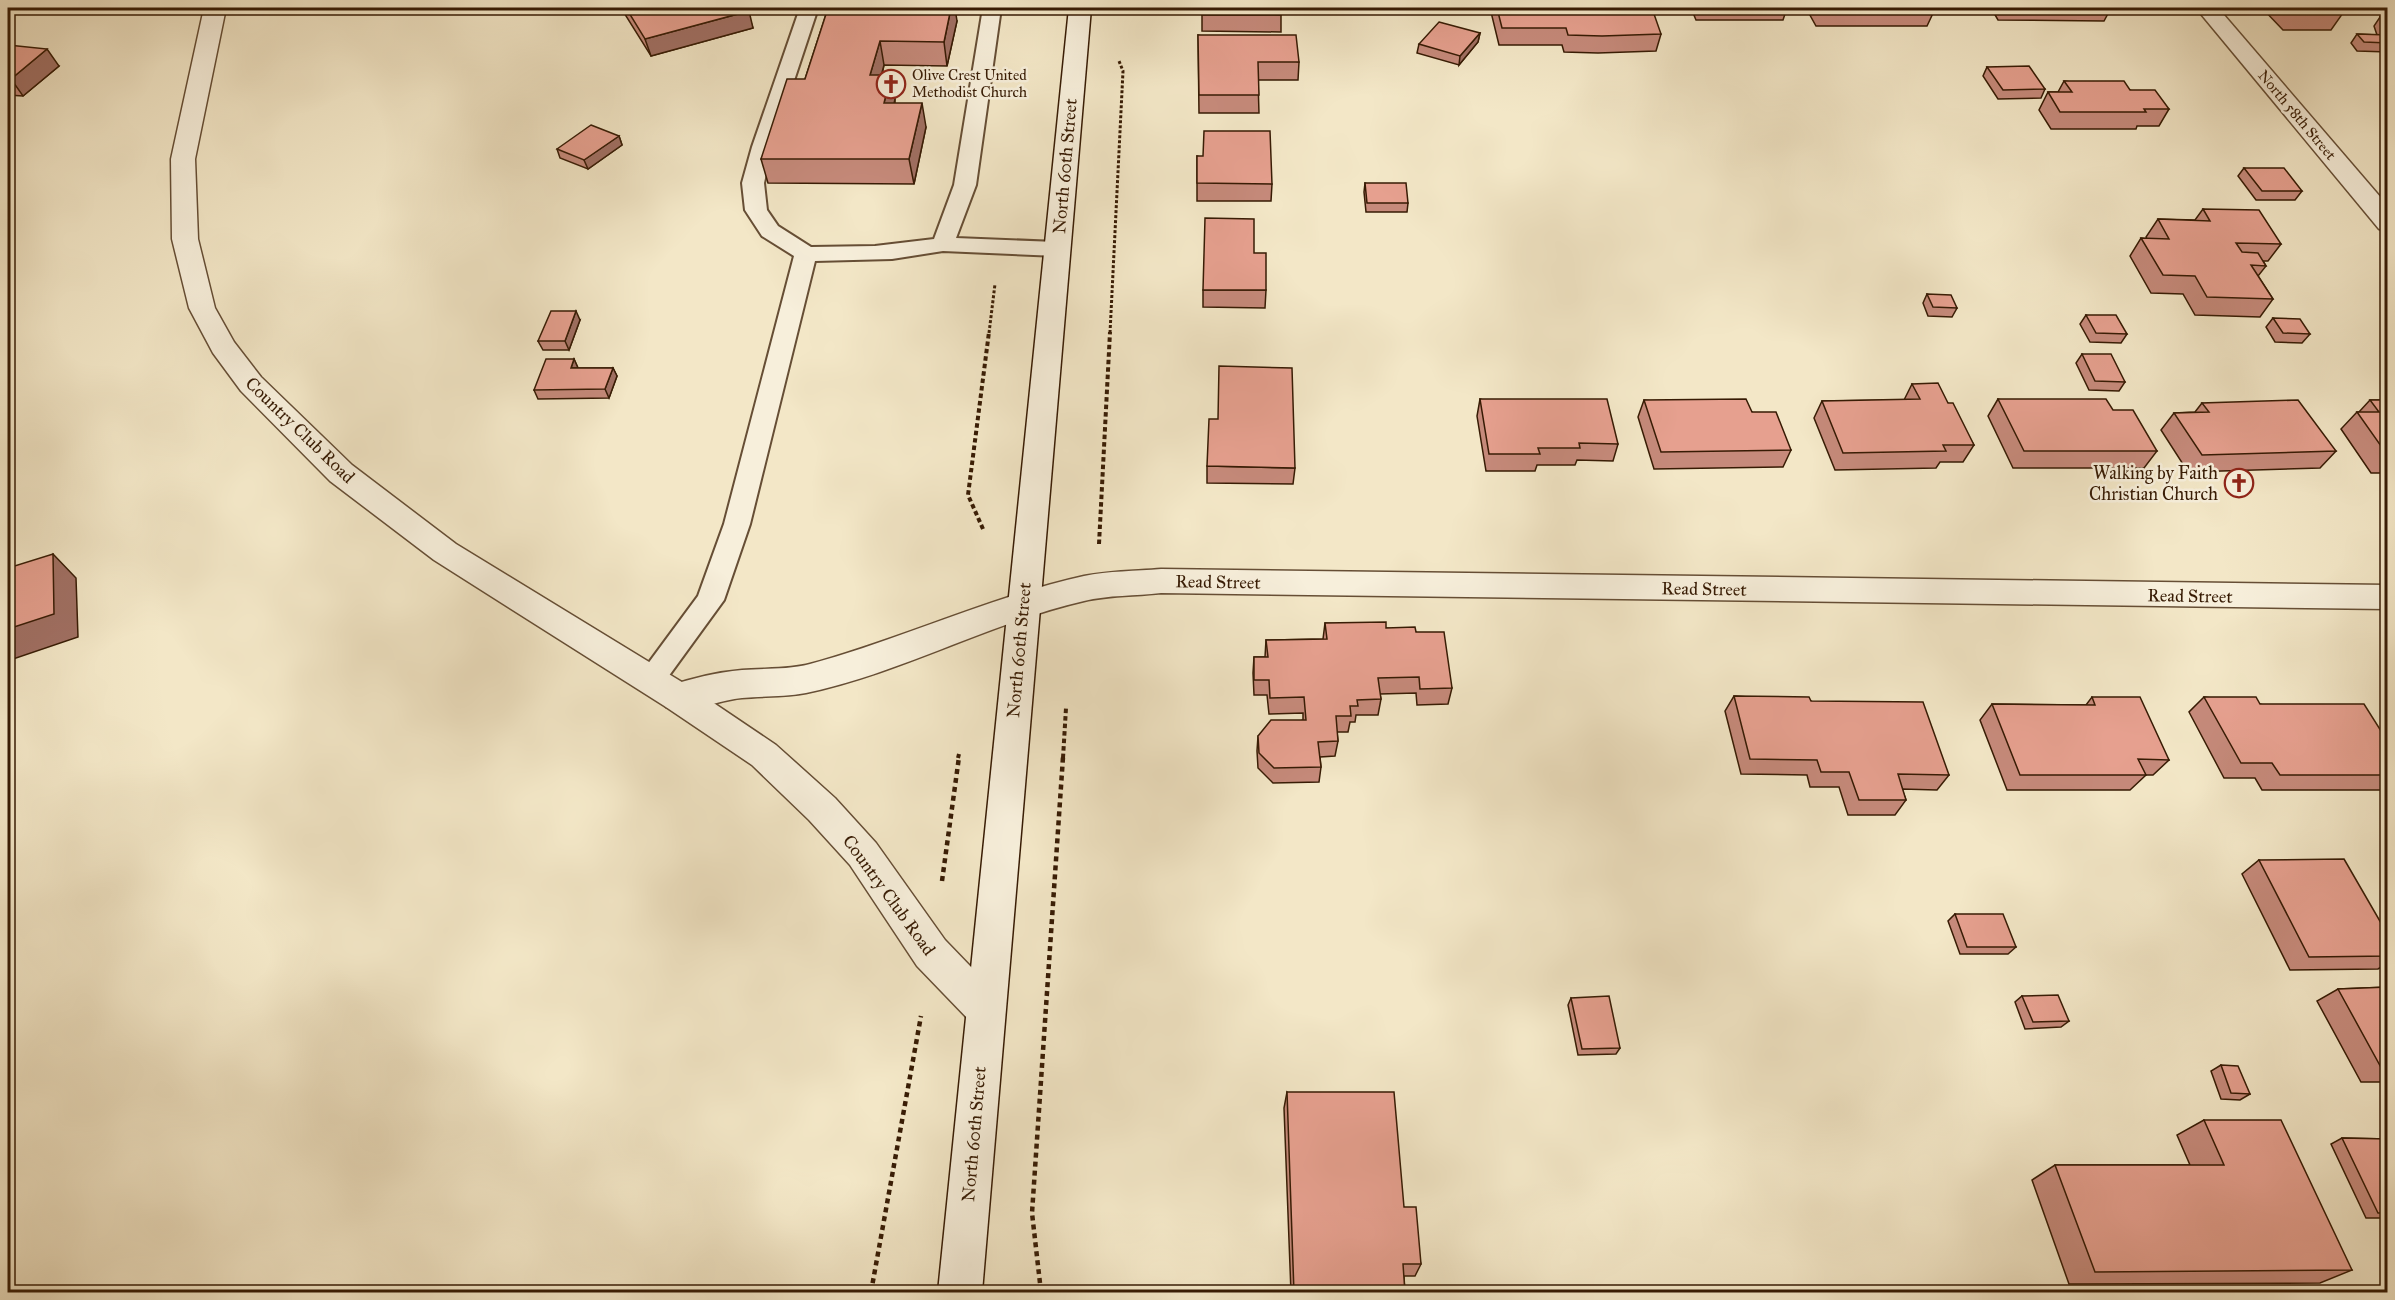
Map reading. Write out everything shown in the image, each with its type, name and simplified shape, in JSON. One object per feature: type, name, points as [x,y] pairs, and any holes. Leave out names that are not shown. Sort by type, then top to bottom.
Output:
[{"type":"street","name":"Country Club Road","points":[[215,8],[183,159],[185,239],[202,308],[223,346],[251,384],[340,473],[445,552],[678,697],[764,755],[822,809],[863,854],[930,953],[985,1009]]},
{"type":"street","name":"North 60th Street","points":[[960,1293],[1080,8]]},
{"type":"street","name":"North 58th Street","points":[[2207,8],[2388,223]]},
{"type":"street","name":"Read Street","points":[[1024,605],[1086,588],[1161,581],[2388,597]]},
{"type":"street","points":[[678,697],[741,684],[769,684],[806,679],[868,661],[1024,605]]},
{"type":"lane","points":[[809,8],[762,147],[753,183],[756,210],[770,231],[806,254],[868,255],[913,251],[943,244],[1058,249]]},
{"type":"lane","points":[[943,244],[965,185],[993,8]]},
{"type":"lane","points":[[650,680],[710,600],[737,524],[806,254]]},
{"type":"path","points":[[1086,588],[1098,556],[1121,128],[1123,71],[1117,53]]},
{"type":"path","points":[[983,530],[968,495],[1000,248]]},
{"type":"path","points":[[1041,1293],[1032,1213],[1066,704]]},
{"type":"path","points":[[942,884],[960,742]]},
{"type":"path","points":[[871,1293],[915,1056]]},
{"type":"building","points":[[626,8],[746,8],[749,11],[645,39]]},
{"type":"building","points":[[828,8],[951,8],[944,42],[880,41],[870,75],[891,75],[884,103],[922,103],[909,159],[761,159],[787,79],[805,79]]},
{"type":"building","points":[[1202,8],[1281,8],[1281,15],[1202,15]]},
{"type":"building","points":[[1497,8],[1573,8],[1574,12],[1634,11],[1635,14],[1654,14],[1661,34],[1568,35],[1566,28],[1502,28]]},
{"type":"building","points":[[1934,8],[1935,9],[1822,9]]},
{"type":"building","points":[[2288,8],[2337,8],[2343,13],[2294,14]]},
{"type":"building","points":[[2380,17],[2388,18],[2388,28],[2383,27]]},
{"type":"building","points":[[1439,22],[1480,33],[1460,56],[1419,44]]},
{"type":"building","points":[[2357,34],[2388,35],[2388,43],[2364,42]]},
{"type":"building","points":[[1198,35],[1296,35],[1299,62],[1258,62],[1259,95],[1199,95]]},
{"type":"building","points":[[8,45],[47,49],[11,79],[8,79]]},
{"type":"building","points":[[2029,66],[2045,89],[2003,90],[1987,67]]},
{"type":"building","points":[[2064,81],[2124,81],[2130,90],[2155,90],[2169,109],[2144,109],[2146,112],[2060,112],[2048,92],[2072,92]]},
{"type":"building","points":[[591,125],[619,136],[584,160],[557,149]]},
{"type":"building","points":[[1204,131],[1270,131],[1272,184],[1197,183],[1197,156],[1203,156]]},
{"type":"building","points":[[2244,168],[2284,168],[2302,191],[2262,191]]},
{"type":"building","points":[[1365,183],[1406,183],[1408,203],[1367,203]]},
{"type":"building","points":[[2203,209],[2259,210],[2281,244],[2236,243],[2242,252],[2258,253],[2266,266],[2251,265],[2273,299],[2207,297],[2195,276],[2163,275],[2141,238],[2169,239],[2158,219],[2210,221]]},
{"type":"building","points":[[1205,218],[1254,219],[1254,253],[1266,253],[1266,290],[1203,290]]},
{"type":"building","points":[[1927,294],[1951,295],[1957,308],[1933,307]]},
{"type":"building","points":[[551,311],[576,311],[565,341],[538,341]]},
{"type":"building","points":[[2086,315],[2116,315],[2127,334],[2096,333]]},
{"type":"building","points":[[2273,318],[2300,319],[2310,334],[2283,333]]},
{"type":"building","points":[[2082,354],[2111,354],[2125,382],[2095,381]]},
{"type":"building","points":[[546,359],[574,359],[571,368],[613,368],[605,389],[534,390]]},
{"type":"building","points":[[1219,366],[1292,368],[1295,468],[1207,466],[1209,419],[1218,419]]},
{"type":"building","points":[[1938,383],[1948,403],[1953,403],[1974,445],[1943,445],[1946,451],[1843,453],[1822,401],[1920,399],[1912,384]]},
{"type":"building","points":[[1480,399],[1607,399],[1618,444],[1579,443],[1580,448],[1538,448],[1540,454],[1489,454]]},
{"type":"building","points":[[1746,399],[1752,412],[1776,412],[1791,450],[1661,452],[1644,400]]},
{"type":"building","points":[[1998,399],[2106,399],[2113,410],[2133,410],[2157,451],[2024,451]]},
{"type":"building","points":[[2298,400],[2336,451],[2202,455],[2174,413],[2209,412],[2202,403]]},
{"type":"building","points":[[2370,400],[2388,400],[2388,456],[2357,412],[2379,412]]},
{"type":"building","points":[[53,554],[54,614],[8,629],[8,568]]},
{"type":"building","points":[[1386,622],[1386,628],[1415,627],[1416,632],[1444,632],[1452,688],[1420,689],[1419,677],[1378,678],[1381,699],[1357,700],[1358,706],[1350,706],[1351,716],[1336,716],[1338,741],[1318,742],[1321,767],[1274,768],[1259,753],[1258,736],[1271,720],[1306,720],[1304,697],[1270,698],[1269,680],[1254,680],[1254,657],[1268,657],[1266,640],[1327,639],[1325,623]]},
{"type":"building","points":[[1734,696],[1809,697],[1811,701],[1923,702],[1949,775],[1898,774],[1906,800],[1859,800],[1849,772],[1821,772],[1817,760],[1750,759]]},
{"type":"building","points":[[2092,697],[2140,697],[2169,760],[2138,759],[2146,775],[2020,775],[1992,704],[2095,705]]},
{"type":"building","points":[[2204,697],[2256,697],[2260,704],[2364,704],[2388,742],[2388,775],[2280,775],[2272,763],[2241,763]]},
{"type":"building","points":[[2344,859],[2388,935],[2388,956],[2309,957],[2259,860]]},
{"type":"building","points":[[1955,914],[2003,914],[2016,947],[1967,947]]},
{"type":"building","points":[[2388,987],[2388,1071],[2383,1071],[2338,989]]},
{"type":"building","points":[[2058,995],[2069,1021],[2033,1022],[2022,996]]},
{"type":"building","points":[[1609,996],[1620,1048],[1582,1049],[1571,998]]},
{"type":"building","points":[[2221,1065],[2238,1066],[2250,1094],[2231,1093]]},
{"type":"building","points":[[1287,1092],[1394,1092],[1404,1207],[1416,1207],[1421,1264],[1403,1264],[1405,1293],[1294,1293]]},
{"type":"building","points":[[2204,1120],[2281,1120],[2352,1270],[2095,1272],[2055,1165],[2224,1165]]},
{"type":"building","points":[[2342,1138],[2388,1139],[2388,1213],[2378,1213]]},
{"type":"place","name":"Olive Crest United Methodist Church","points":[[891,84]]},
{"type":"place","name":"Walking by Faith Christian Church","points":[[2239,483]]}]
